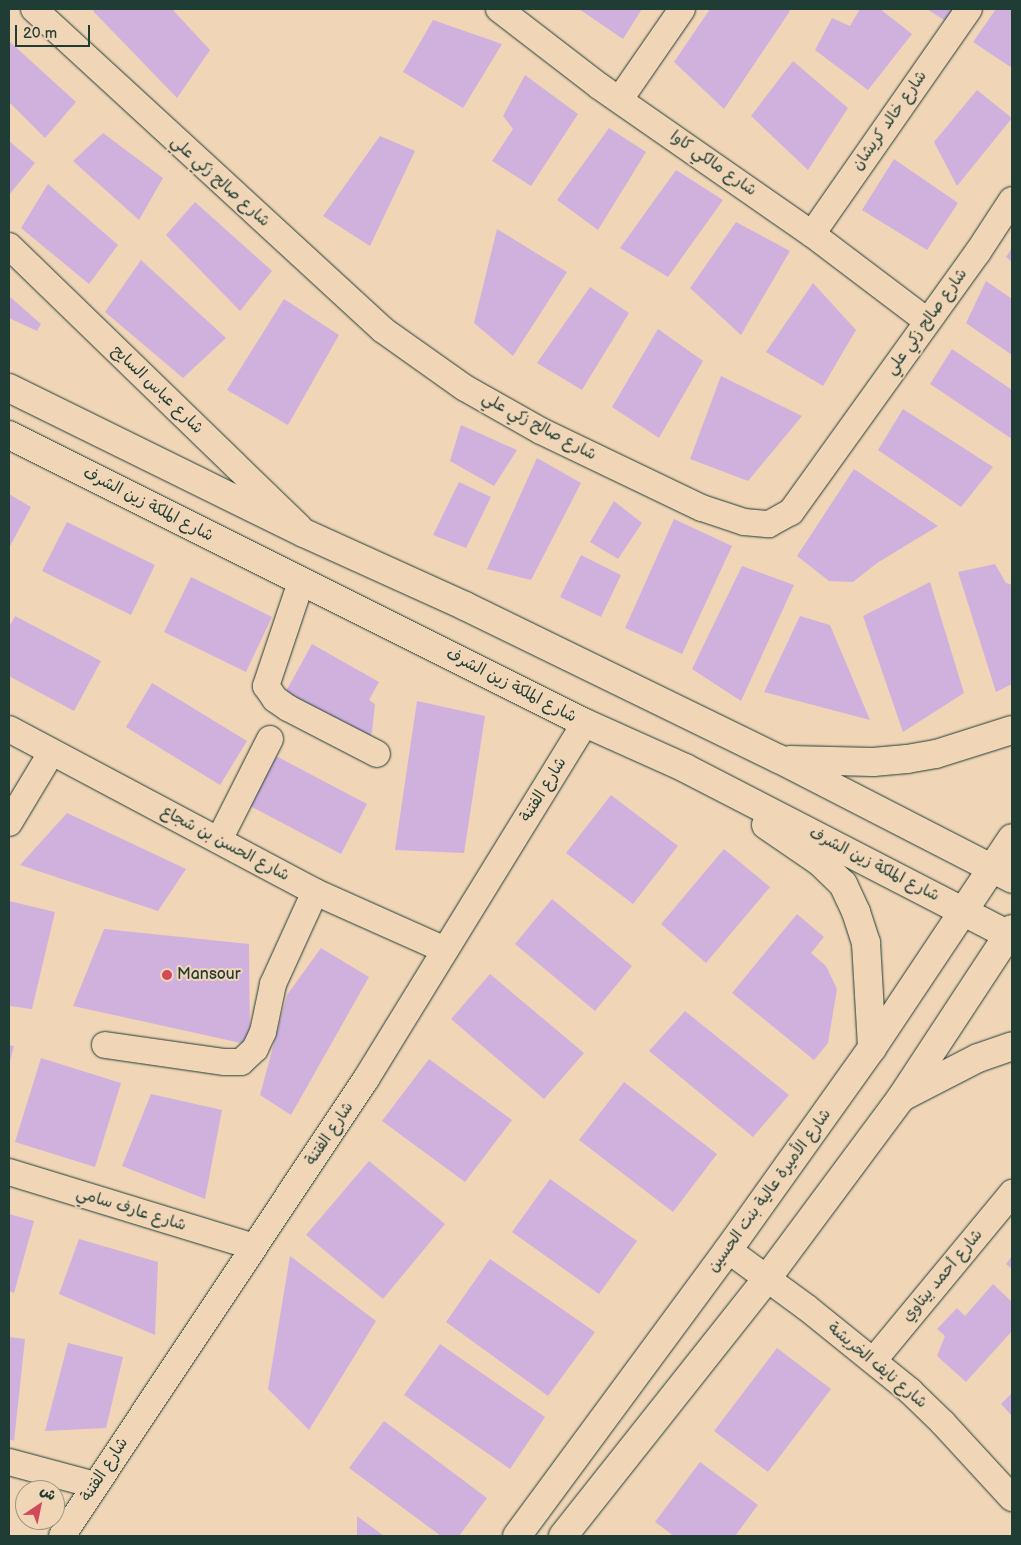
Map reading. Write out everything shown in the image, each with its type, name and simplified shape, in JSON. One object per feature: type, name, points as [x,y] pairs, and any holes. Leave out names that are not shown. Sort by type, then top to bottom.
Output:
[{"type":"main road","points":[[9,388],[304,533],[465,606],[779,759],[1002,873]]},
{"type":"main road","name":"شارع الملكة زين الشرف","points":[[9,435],[585,723],[685,768],[964,912],[1011,934]]},
{"type":"main road","points":[[779,759],[830,762],[907,759],[936,754],[1012,730]]},
{"type":"main road","points":[[685,768],[820,862],[843,884],[856,912],[866,943],[872,1048]]},
{"type":"main road","name":"شارع الأميرة عالية بنت الحسين","points":[[517,1536],[728,1250],[872,1048],[964,912],[1002,873],[1012,838]]},
{"type":"main road","points":[[563,1536],[768,1277],[901,1098],[1011,934]]},
{"type":"main road","points":[[901,1098],[978,1058],[1012,1046]]},
{"type":"street","name":"شارع صالح زكي علي","points":[[34,9],[383,330],[465,388],[540,431],[702,508],[744,522],[769,524],[791,512],[1012,200]]},
{"type":"street","name":"شارع مالكي كاوا","points":[[499,9],[543,45],[812,234],[927,322]]},
{"type":"street","points":[[620,99],[682,9]]},
{"type":"street","name":"شارع خالد كريشان","points":[[812,234],[969,9]]},
{"type":"street","name":"شارع عباس السايح","points":[[9,246],[304,533]]},
{"type":"street","points":[[301,582],[266,686],[275,699],[288,708],[377,754]]},
{"type":"street","name":"شارع الفتنة","points":[[62,1536],[366,1079],[585,723]]},
{"type":"street","name":"شارع الحسن بن شجاع","points":[[9,729],[315,892],[445,950]]},
{"type":"street","points":[[219,840],[270,740]]},
{"type":"street","points":[[9,824],[51,753]]},
{"type":"street","points":[[105,1045],[225,1062],[241,1062],[255,1049],[263,1032],[273,984],[315,892]]},
{"type":"street","name":"شارع عارف سامي","points":[[9,1172],[254,1247]]},
{"type":"street","name":"شارع أحمد بيتاوي","points":[[874,1360],[1012,1193]]},
{"type":"street","name":"شارع نايف الخريشة","points":[[728,1250],[768,1277],[874,1360],[943,1422],[1012,1498]]},
{"type":"street","points":[[9,1462],[95,1484]]},
{"type":"building","points":[[95,9],[172,9],[210,50],[177,98],[93,11]]},
{"type":"building","points":[[579,9],[642,9],[623,39]]},
{"type":"building","points":[[710,9],[786,9],[790,11],[724,109],[674,62]]},
{"type":"building","points":[[860,9],[880,9],[912,34],[868,90],[815,50],[832,18],[850,26]]},
{"type":"building","points":[[927,9],[953,9],[947,22]]},
{"type":"building","points":[[996,9],[1012,9],[1012,68],[973,42]]},
{"type":"building","points":[[433,20],[502,44],[463,108],[403,72]]},
{"type":"building","points":[[10,42],[76,102],[45,138],[9,102]]},
{"type":"building","points":[[793,61],[848,108],[808,170],[751,116]]},
{"type":"building","points":[[525,75],[578,114],[531,186],[492,161],[513,129],[503,116]]},
{"type":"building","points":[[977,90],[1012,118],[957,186],[934,142]]},
{"type":"building","points":[[609,128],[646,152],[598,230],[557,200]]},
{"type":"building","points":[[103,133],[163,178],[139,220],[73,161]]},
{"type":"building","points":[[380,136],[415,151],[370,246],[323,216]]},
{"type":"building","points":[[9,141],[35,163],[9,195]]},
{"type":"building","points":[[894,159],[958,203],[927,250],[862,210]]},
{"type":"building","points":[[676,170],[723,200],[668,277],[620,248]]},
{"type":"building","points":[[48,184],[118,245],[89,284],[21,228]]},
{"type":"building","points":[[195,202],[272,271],[240,311],[166,235]]},
{"type":"building","points":[[736,222],[790,251],[741,335],[690,288]]},
{"type":"building","points":[[497,229],[567,272],[513,356],[474,323]]},
{"type":"building","points":[[1012,248],[1012,262],[1006,257]]},
{"type":"building","points":[[141,260],[226,338],[183,378],[105,312]]},
{"type":"building","points":[[986,281],[1012,299],[1012,355],[966,323]]},
{"type":"building","points":[[813,283],[856,330],[823,386],[766,352]]},
{"type":"building","points":[[590,287],[629,313],[582,390],[537,363]]},
{"type":"building","points":[[9,296],[41,324],[37,331],[9,318]]},
{"type":"building","points":[[284,299],[339,335],[288,425],[227,390]]},
{"type":"building","points":[[658,329],[703,361],[659,438],[612,407]]},
{"type":"building","points":[[952,349],[1012,390],[1012,439],[930,384]]},
{"type":"building","points":[[721,376],[802,416],[748,481],[690,459]]},
{"type":"building","points":[[903,409],[993,467],[961,507],[878,450]]},
{"type":"building","points":[[461,425],[517,450],[494,486],[450,461]]},
{"type":"building","points":[[537,458],[581,483],[531,580],[487,569]]},
{"type":"building","points":[[854,469],[938,526],[877,563],[853,582],[829,581],[797,556]]},
{"type":"building","points":[[459,482],[491,497],[466,548],[433,535]]},
{"type":"building","points":[[9,494],[31,507],[9,548]]},
{"type":"building","points":[[614,501],[642,523],[618,559],[590,542]]},
{"type":"building","points":[[674,519],[732,546],[682,654],[625,628]]},
{"type":"building","points":[[67,522],[155,565],[131,615],[42,571]]},
{"type":"building","points":[[581,555],[621,575],[601,617],[560,597]]},
{"type":"building","points":[[995,564],[1006,583],[1012,585],[1012,684],[996,692],[958,572]]},
{"type":"building","points":[[742,566],[794,585],[741,701],[692,669]]},
{"type":"building","points":[[191,577],[272,617],[246,672],[164,632]]},
{"type":"building","points":[[930,582],[964,693],[903,732],[863,616]]},
{"type":"building","points":[[15,616],[101,661],[74,711],[9,676],[9,627]]},
{"type":"building","points":[[800,616],[830,625],[870,720],[764,692]]},
{"type":"building","points":[[312,644],[379,682],[369,700],[375,704],[372,732],[367,741],[284,695]]},
{"type":"building","points":[[152,683],[247,741],[220,785],[126,727]]},
{"type":"building","points":[[417,701],[485,716],[464,853],[395,850]]},
{"type":"building","points":[[276,756],[367,804],[341,854],[250,806]]},
{"type":"building","points":[[611,795],[678,846],[633,904],[566,853]]},
{"type":"building","points":[[67,813],[186,869],[158,911],[20,865]]},
{"type":"building","points":[[724,849],[770,887],[706,963],[661,924]]},
{"type":"building","points":[[552,899],[632,966],[595,1011],[515,944]]},
{"type":"building","points":[[9,901],[55,912],[32,1009],[9,1006]]},
{"type":"building","points":[[797,914],[824,937],[811,953],[826,966],[837,989],[828,1043],[814,1060],[732,993]]},
{"type":"building","name":"Mansour","points":[[104,929],[249,944],[250,1045],[73,1006]]},
{"type":"building","points":[[321,948],[369,977],[291,1115],[260,1095],[287,995]]},
{"type":"building","points":[[490,974],[584,1053],[544,1099],[451,1019]]},
{"type":"building","points":[[685,1011],[789,1095],[753,1137],[649,1051]]},
{"type":"building","points":[[9,1045],[14,1046],[9,1065]]},
{"type":"building","points":[[41,1058],[121,1083],[95,1167],[15,1142]]},
{"type":"building","points":[[429,1059],[512,1120],[465,1182],[382,1121]]},
{"type":"building","points":[[624,1082],[717,1154],[673,1212],[579,1140]]},
{"type":"building","points":[[151,1094],[222,1110],[205,1199],[122,1166]]},
{"type":"building","points":[[369,1161],[445,1224],[383,1299],[306,1235]]},
{"type":"building","points":[[550,1179],[637,1241],[599,1294],[512,1232]]},
{"type":"building","points":[[9,1214],[34,1221],[14,1293],[9,1291]]},
{"type":"building","points":[[79,1239],[158,1262],[155,1335],[59,1294]]},
{"type":"building","points":[[290,1256],[376,1321],[309,1430],[268,1389]]},
{"type":"building","points":[[1012,1256],[1012,1269],[1006,1264]]},
{"type":"building","points":[[490,1259],[595,1332],[548,1396],[446,1322]]},
{"type":"building","points":[[993,1284],[1012,1302],[1012,1331],[966,1382],[937,1356],[945,1336],[937,1329],[957,1308],[965,1316]]},
{"type":"building","points":[[9,1337],[25,1339],[14,1441],[9,1439]]},
{"type":"building","points":[[68,1343],[123,1357],[106,1428],[45,1431]]},
{"type":"building","points":[[440,1344],[545,1417],[510,1469],[404,1395]]},
{"type":"building","points":[[777,1348],[831,1389],[768,1472],[714,1431]]},
{"type":"building","points":[[1012,1393],[1012,1416],[1001,1404]]},
{"type":"building","points":[[384,1421],[487,1498],[459,1536],[441,1536],[349,1468]]},
{"type":"building","points":[[700,1462],[758,1505],[735,1536],[674,1536],[655,1522]]},
{"type":"building","points":[[357,1516],[384,1536],[357,1536]]},
{"type":"place","name":"Mansour","points":[[167,975]]}]
